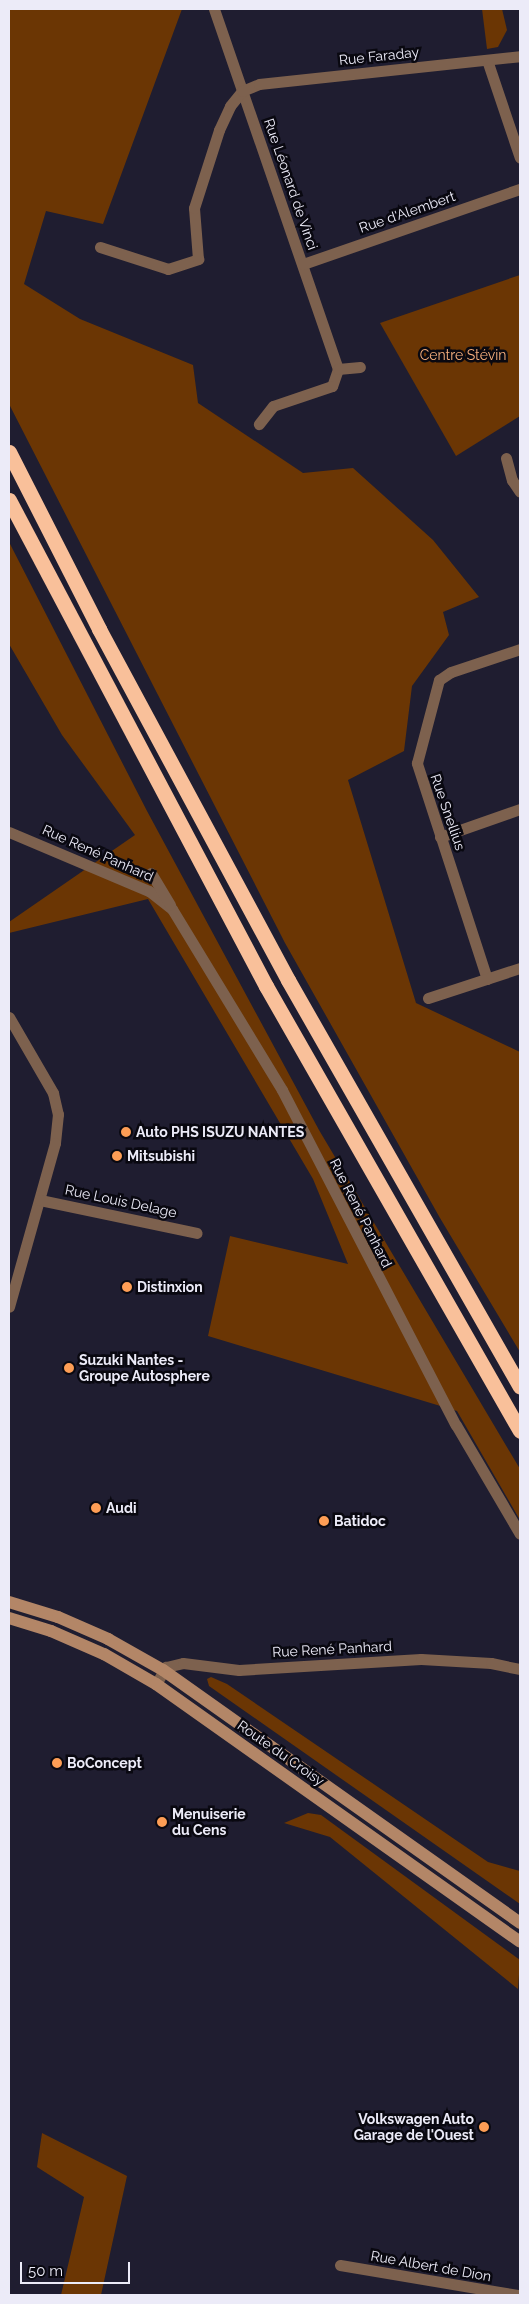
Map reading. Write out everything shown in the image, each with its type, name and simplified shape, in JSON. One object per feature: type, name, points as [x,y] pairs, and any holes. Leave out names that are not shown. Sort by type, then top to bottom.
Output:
[{"type":"highway","points":[[9,452],[99,629],[288,980],[520,1387]]},
{"type":"highway","points":[[9,500],[261,977],[520,1431]]},
{"type":"main road","name":"Route du Croisy","points":[[9,1602],[75,1625],[163,1670],[520,1923]]},
{"type":"main road","name":"Route du Croisy","points":[[9,1618],[51,1631],[104,1654],[156,1684],[520,1942]]},
{"type":"street","name":"Rue Léonard de Vinci","points":[[214,9],[338,369]]},
{"type":"street","name":"Rue Faraday","points":[[242,91],[259,84],[520,56]]},
{"type":"street","points":[[487,60],[520,158]]},
{"type":"street","points":[[100,247],[168,269],[198,259],[194,208],[219,130],[230,106],[242,91]]},
{"type":"street","name":"Rue d'Alembert","points":[[303,264],[520,189]]},
{"type":"street","points":[[259,424],[273,406],[332,386],[338,369],[360,367]]},
{"type":"street","points":[[506,458],[512,480],[520,492]]},
{"type":"street","name":"Rue Snellius","points":[[487,979],[417,769],[439,680],[451,672],[520,649]]},
{"type":"street","points":[[440,837],[520,809]]},
{"type":"street","name":"Rue René Panhard","points":[[9,832],[149,891],[172,909]]},
{"type":"street","name":"Rue René Panhard","points":[[151,873],[282,1090],[456,1425],[520,1534]]},
{"type":"street","points":[[428,998],[520,968]]},
{"type":"street","points":[[9,1017],[53,1093],[58,1114],[55,1143],[9,1307]]},
{"type":"street","name":"Rue Louis Delage","points":[[40,1200],[197,1233]]},
{"type":"street","name":"Rue René Panhard","points":[[163,1670],[170,1663],[194,1662],[239,1670],[421,1659],[491,1664],[520,1669]]},
{"type":"street","points":[[156,1684],[163,1670]]},
{"type":"street","name":"Rue Albert de Dion","points":[[340,2265],[517,2295]]},
{"type":"green space","points":[[9,9],[182,9],[103,224],[46,211],[24,284],[80,319],[193,365],[198,403],[303,473],[353,468],[433,540],[479,597],[443,612],[449,635],[412,686],[404,751],[348,780],[416,1003],[520,1052],[520,1352],[440,1218],[285,943],[9,404]]},
{"type":"green space","points":[[482,9],[502,9],[507,30],[498,47],[487,49]]},
{"type":"green space","name":"Centre Stévin","points":[[520,275],[520,416],[456,456],[380,323]]},
{"type":"green space","points":[[9,542],[147,811],[319,1130],[520,1469],[520,1520],[457,1411],[208,1336],[230,1236],[348,1264],[313,1179],[148,899],[9,933],[9,922],[135,835],[62,735],[9,644]]},
{"type":"green space","points":[[211,1677],[227,1684],[488,1862],[520,1871],[520,1904],[209,1686],[207,1679]]},
{"type":"green space","points":[[308,1813],[321,1815],[520,1960],[518,1989],[330,1837],[284,1823]]},
{"type":"green space","points":[[42,2133],[127,2176],[101,2295],[61,2295],[84,2197],[37,2167]]},
{"type":"place","name":"Auto PHS ISUZU NANTES","points":[[126,1132]]},
{"type":"place","name":"Mitsubishi","points":[[117,1156]]},
{"type":"place","name":"Distinxion","points":[[127,1287]]},
{"type":"place","name":"Suzuki Nantes - Groupe Autosphere","points":[[69,1368]]},
{"type":"place","name":"Audi","points":[[96,1508]]},
{"type":"place","name":"Batidoc","points":[[324,1521]]},
{"type":"place","name":"BoConcept","points":[[57,1763]]},
{"type":"place","name":"Menuiserie du Cens","points":[[162,1822]]},
{"type":"place","name":"Volkswagen Auto Garage de l'Ouest","points":[[484,2127]]}]
